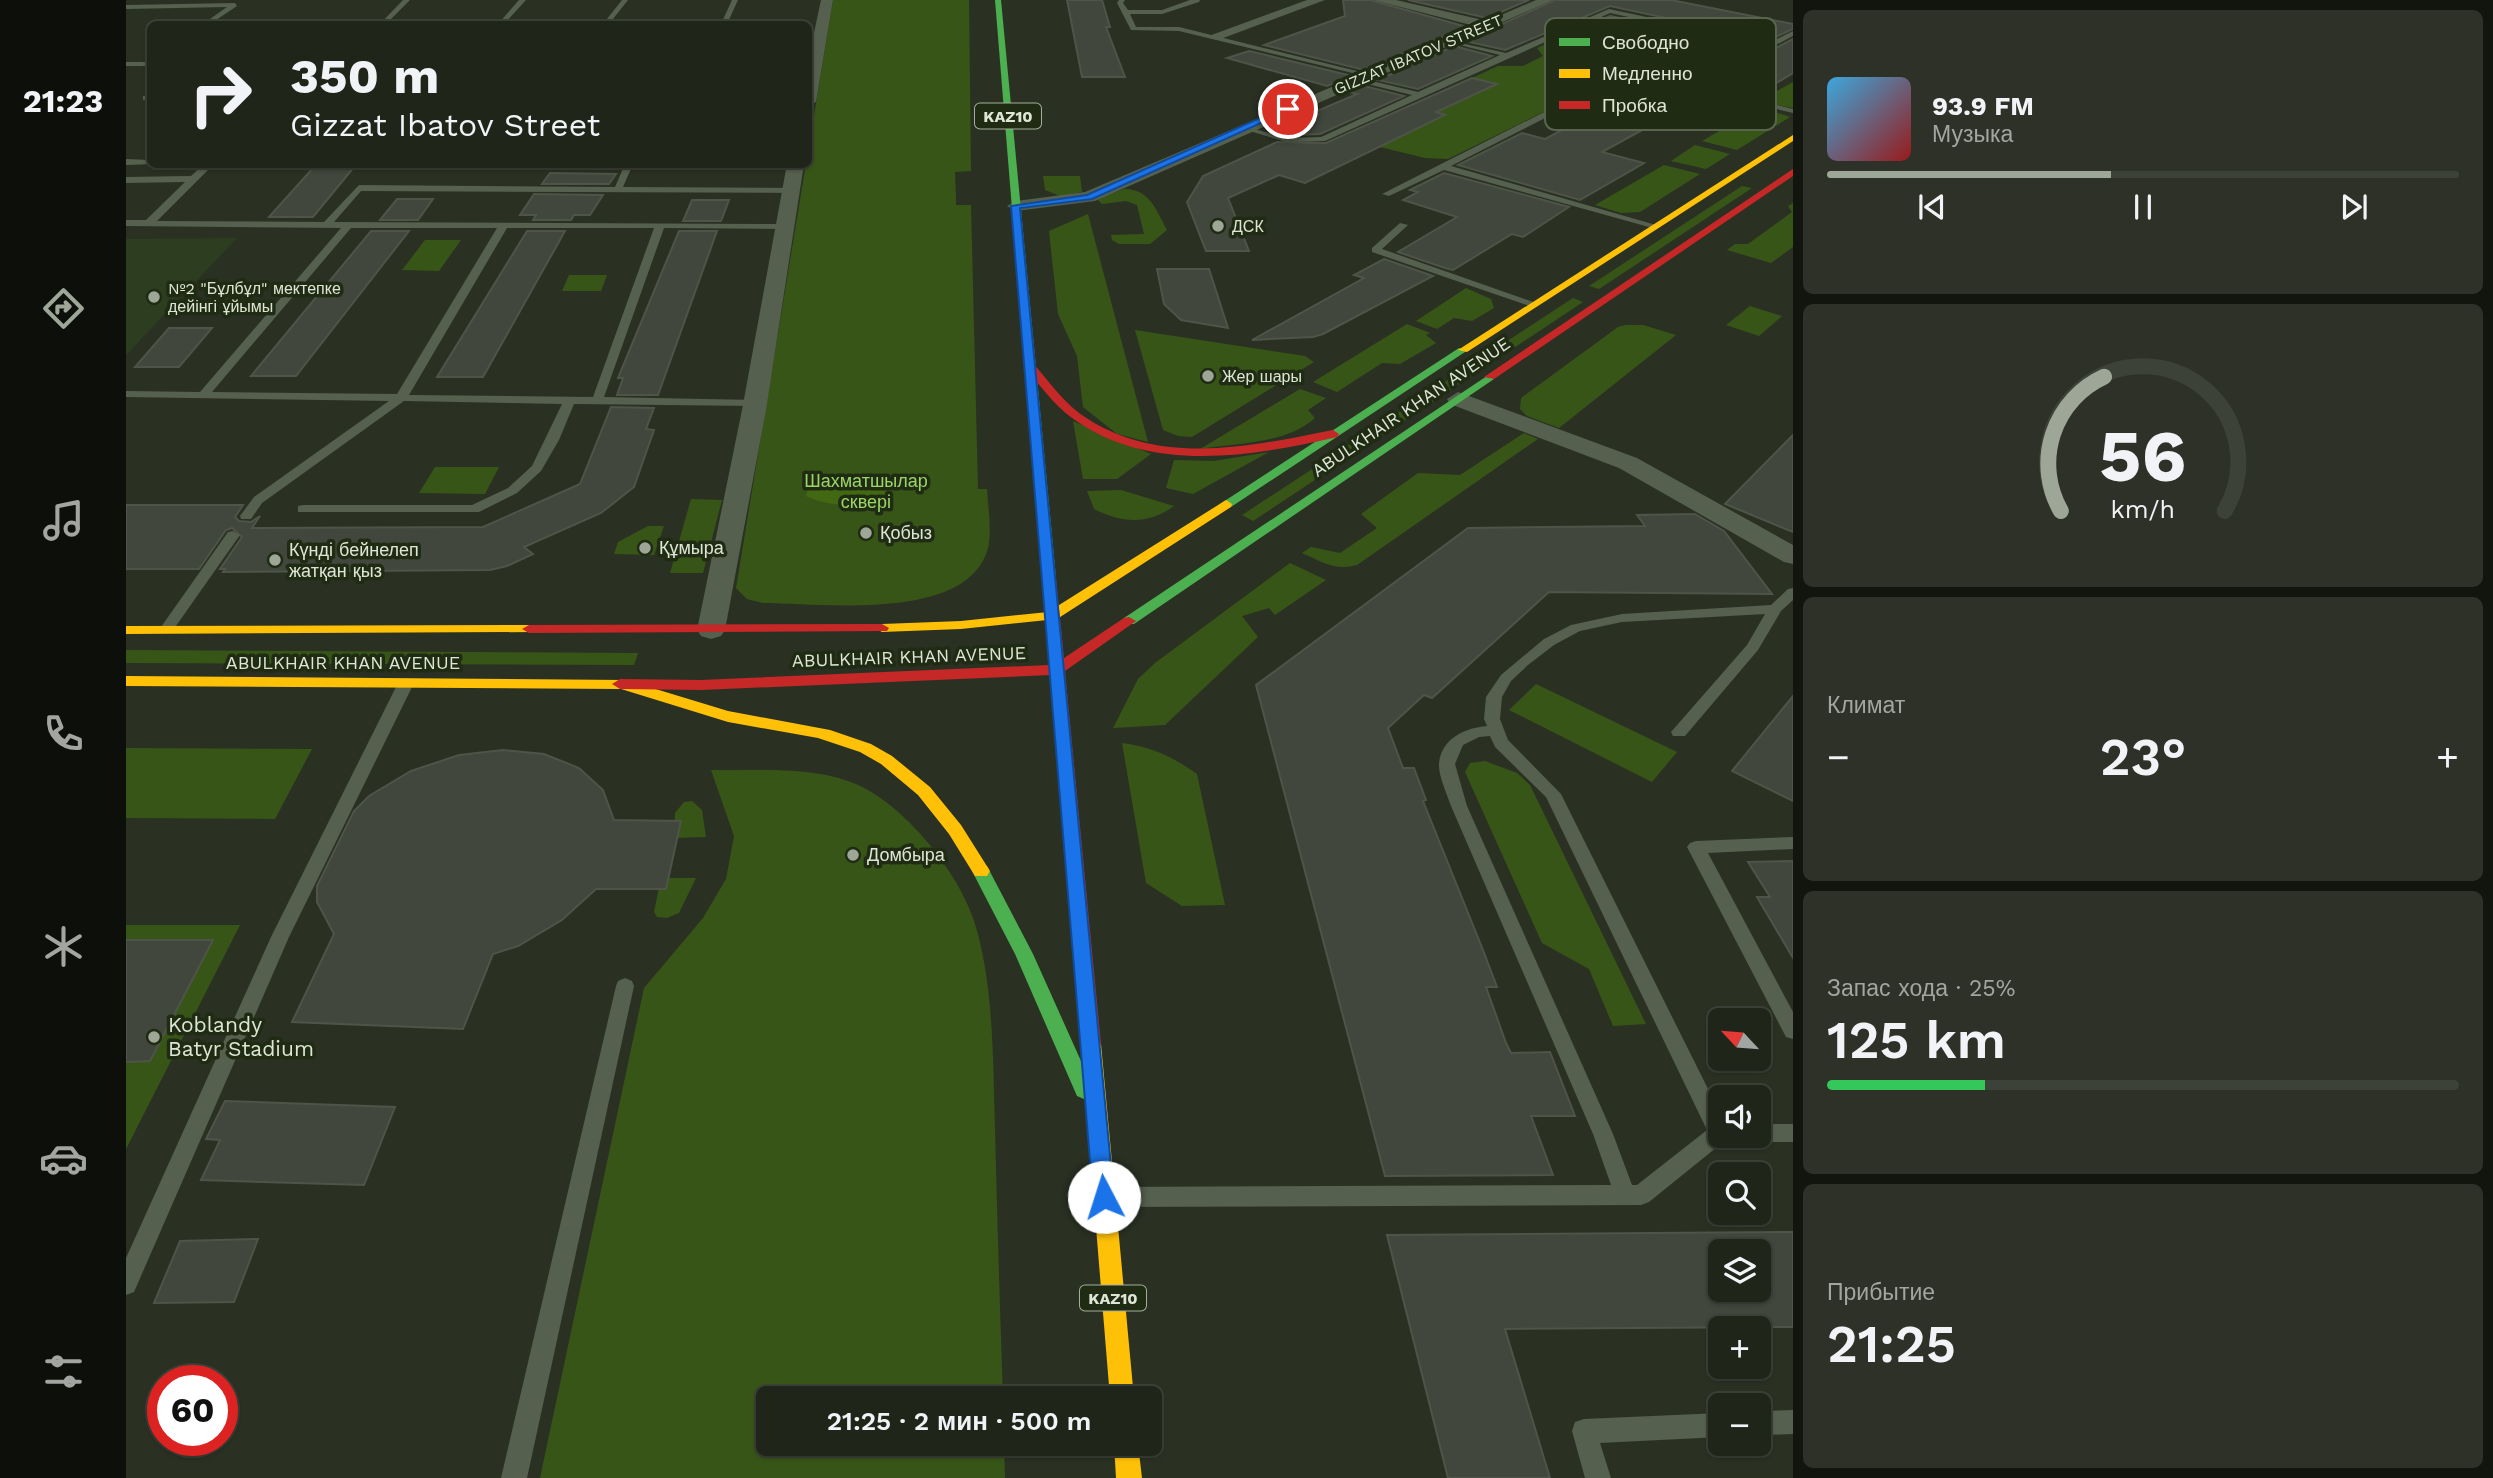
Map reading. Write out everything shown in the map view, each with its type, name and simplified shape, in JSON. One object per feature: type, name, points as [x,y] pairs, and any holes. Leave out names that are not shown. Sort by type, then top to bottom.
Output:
[{"type":"main road","name":"KAZ10","points":[[998,0],[1028,364],[1121,1386]]},
{"type":"main road","name":"ABULKHAIR KHAN AVENUE","points":[[126,630],[709,637],[961,625],[1052,616],[1793,137]]},
{"type":"main road","name":"ABULKHAIR KHAN AVENUE","points":[[126,681],[626,685],[702,678],[1056,670],[1793,172]]},
{"type":"main road","points":[[1774,185],[1793,190]]},
{"type":"main road","points":[[1557,288],[1599,303]]},
{"type":"main road","points":[[1028,364],[1076,416],[1101,432],[1158,452],[1202,455],[1225,453],[1334,434]]},
{"type":"main road","points":[[626,685],[728,716],[850,741],[906,769],[929,793],[959,834],[1012,929],[1096,1117]]},
{"type":"main road","points":[[1127,1456],[1129,1478]]},
{"type":"street","points":[[813,60],[827,0]]},
{"type":"street","points":[[1213,37],[1319,0]]},
{"type":"street","points":[[1379,0],[1488,25]]},
{"type":"street","name":"GIZZAT IBATOV STREET","points":[[1016,206],[1089,197],[1546,0]]},
{"type":"street","points":[[709,637],[755,403],[795,168]]},
{"type":"street","points":[[1458,399],[1628,463],[1793,556]]},
{"type":"lane","points":[[386,21],[407,0]]},
{"type":"lane","points":[[504,21],[523,0]]},
{"type":"lane","points":[[608,21],[625,0]]},
{"type":"lane","points":[[725,21],[735,0]]},
{"type":"lane","points":[[1122,0],[1120,3],[1133,29],[1179,29],[1363,77],[1419,95]]},
{"type":"lane","points":[[1126,12],[1161,12],[1197,1],[1193,0]]},
{"type":"lane","points":[[126,7],[217,3],[235,5],[211,21]]},
{"type":"lane","points":[[1593,18],[1609,11],[1642,18]]},
{"type":"lane","points":[[1776,42],[1793,33]]},
{"type":"lane","points":[[1244,128],[1286,140],[1322,139],[1545,39]]},
{"type":"lane","points":[[1449,41],[1507,55]]},
{"type":"lane","points":[[126,64],[147,64]]},
{"type":"lane","points":[[1386,194],[1545,115]]},
{"type":"lane","points":[[126,162],[147,163]]},
{"type":"lane","points":[[1443,167],[1653,228]]},
{"type":"lane","points":[[149,223],[206,168]]},
{"type":"lane","points":[[618,189],[627,168]]},
{"type":"lane","points":[[126,180],[193,180]]},
{"type":"lane","points":[[327,225],[359,188],[792,190]]},
{"type":"lane","points":[[126,223],[347,227],[785,226]]},
{"type":"lane","points":[[597,401],[660,225]]},
{"type":"lane","points":[[1402,225],[1375,250],[1534,304]]},
{"type":"lane","points":[[246,516],[258,500],[401,398],[503,226]]},
{"type":"lane","points":[[203,395],[347,227]]},
{"type":"lane","points":[[126,394],[755,403]]},
{"type":"lane","points":[[129,408],[146,395]]},
{"type":"lane","points":[[303,509],[474,509],[498,500],[519,489],[537,471],[569,401]]},
{"type":"lane","points":[[166,630],[233,535]]},
{"type":"lane","points":[[1679,732],[1753,646],[1775,609],[1793,592]]},
{"type":"lane","points":[[1708,1108],[1553,794],[1501,743],[1492,719],[1494,697],[1506,678],[1549,642],[1576,628],[1622,618],[1775,609]]},
{"type":"lane","points":[[126,1284],[280,937],[406,683]]},
{"type":"lane","points":[[1496,730],[1476,732],[1455,743],[1447,764],[1459,806],[1603,1134],[1625,1195]]},
{"type":"lane","points":[[1793,843],[1696,847],[1793,1031]]},
{"type":"lane","points":[[514,1478],[625,986]]},
{"type":"lane","points":[[1771,1133],[1793,1133]]},
{"type":"lane","points":[[1104,1197],[1641,1195],[1708,1142]]},
{"type":"lane","points":[[1771,1423],[1793,1422]]},
{"type":"lane","points":[[1598,1478],[1584,1430],[1708,1425]]},
{"type":"shaded area","name":"№2 \"Бұлбұл\" мектепке дейінгі ұйымы","points":[[237,238],[126,355],[126,239]]},
{"type":"shaded area","points":[[828,478],[874,478],[886,486],[886,496],[846,505],[825,503],[806,496],[808,486]]},
{"type":"green space","name":"Шахматшылар сквері","points":[[833,0],[969,0],[971,171],[955,172],[956,205],[971,205],[978,489],[987,489],[989,541],[975,572],[953,588],[923,598],[890,604],[763,603],[747,599],[736,588],[805,168],[812,168],[812,127]]},
{"type":"green space","points":[[1545,44],[1545,111],[1448,159],[1425,158],[1376,146],[1331,143],[1498,66],[1523,66],[1543,56],[1537,48]]},
{"type":"green space","points":[[1793,82],[1793,108],[1776,104],[1776,92]]},
{"type":"green space","points":[[1776,112],[1790,117],[1776,126]]},
{"type":"green space","points":[[1721,130],[1769,130],[1737,150],[1702,141]]},
{"type":"green space","points":[[1695,145],[1730,154],[1706,169],[1671,161]]},
{"type":"green space","points":[[1664,165],[1700,174],[1640,212],[1621,213],[1595,205]]},
{"type":"green space","points":[[1043,176],[1080,176],[1082,192],[1060,196],[1045,190]]},
{"type":"green space","points":[[1742,186],[1752,188],[1599,289],[1589,286]]},
{"type":"green space","points":[[1124,189],[1133,190],[1146,197],[1167,230],[1150,244],[1119,244],[1112,240],[1111,235],[1144,234],[1137,205],[1126,201],[1102,204],[1097,199]]},
{"type":"green space","points":[[1793,203],[1793,247],[1771,263],[1727,250],[1735,244],[1748,244],[1792,212],[1788,206]]},
{"type":"green space","points":[[1088,214],[1148,442],[1117,434],[1083,407],[1077,356],[1058,314],[1049,231]]},
{"type":"green space","points":[[425,240],[461,240],[439,271],[402,270]]},
{"type":"green space","points":[[569,275],[607,275],[601,291],[562,291]]},
{"type":"green space","points":[[1466,288],[1491,299],[1494,308],[1472,321],[1454,318],[1437,329],[1416,321]]},
{"type":"green space","points":[[1573,298],[1583,302],[1253,521],[1242,515]]},
{"type":"green space","points":[[1750,306],[1782,316],[1759,336],[1726,325]]},
{"type":"green space","points":[[1407,324],[1430,333],[1426,335],[1436,343],[1400,364],[1382,363],[1337,392],[1313,382]]},
{"type":"green space","points":[[1643,325],[1676,335],[1559,428],[1527,416],[1520,409],[1521,398],[1618,327]]},
{"type":"green space","points":[[1135,330],[1305,356],[1314,362],[1192,437],[1178,436],[1163,430]]},
{"type":"green space","points":[[1300,389],[1326,398],[1308,410],[1315,418],[1303,427],[1276,438],[1200,449]]},
{"type":"green space","points":[[1073,421],[1151,454],[1117,479],[1083,479]]},
{"type":"green space","points":[[1524,433],[1538,439],[1357,565],[1335,566],[1302,553],[1311,547],[1340,553],[1377,528],[1361,514],[1418,473],[1460,475]]},
{"type":"green space","points":[[1269,452],[1193,494],[1166,488],[1174,460],[1214,461]]},
{"type":"green space","points":[[435,467],[499,467],[485,494],[419,493]]},
{"type":"green space","points":[[1121,490],[1174,506],[1145,519],[1125,519],[1094,509],[1087,491]]},
{"type":"green space","points":[[691,499],[722,500],[703,573],[670,573]]},
{"type":"green space","points":[[648,526],[664,526],[654,555],[614,554],[618,542]]},
{"type":"green space","points":[[1290,563],[1326,580],[1275,615],[1269,608],[1242,616],[1258,637],[1165,725],[1113,728],[1138,679],[1155,663]]},
{"type":"green space","points":[[126,650],[638,653],[634,665],[126,663]]},
{"type":"green space","points":[[1536,684],[1677,752],[1652,782],[1509,710]]},
{"type":"green space","points":[[1122,743],[1162,754],[1197,774],[1225,905],[1182,906],[1146,883]]},
{"type":"green space","points":[[126,748],[312,749],[275,819],[126,818]]},
{"type":"green space","points":[[1485,761],[1517,773],[1530,785],[1646,1024],[1613,1026],[1589,969],[1542,943],[1465,772],[1470,763]]},
{"type":"green space","points":[[711,770],[780,770],[832,776],[867,790],[905,819],[939,857],[965,898],[973,918],[989,994],[994,1077],[1003,1386],[756,1386],[756,1456],[1004,1456],[1005,1478],[540,1478],[644,988],[703,918],[726,879],[734,836]]},
{"type":"green space","points":[[692,801],[702,810],[706,837],[674,838],[675,813],[684,802]]},
{"type":"green space","points":[[661,878],[696,878],[679,913],[667,918],[657,917],[654,912]]},
{"type":"green space","name":"Koblandy Batyr Stadium","points":[[126,925],[240,925],[126,1149]]},
{"type":"building","points":[[1067,0],[1102,0],[1110,27],[1106,27],[1125,77],[1082,77]]},
{"type":"building","points":[[1343,0],[1370,0],[1467,27],[1364,70],[1264,45],[1345,16]]},
{"type":"building","points":[[1408,0],[1529,0],[1487,18]]},
{"type":"building","points":[[1555,0],[1671,0],[1762,18],[1666,18],[1610,6],[1581,18],[1545,18],[1545,33],[1505,50],[1465,41]]},
{"type":"building","points":[[1776,21],[1793,24],[1793,29],[1776,37]]},
{"type":"building","points":[[1793,39],[1793,73],[1776,83],[1776,48]]},
{"type":"building","points":[[1454,46],[1492,56],[1418,89],[1378,80]]},
{"type":"building","points":[[1249,51],[1352,76],[1327,86],[1227,58]]},
{"type":"building","points":[[1472,78],[1497,84],[1436,112],[1445,115],[1305,183],[1279,175],[1228,198],[1249,251],[1206,251],[1187,202],[1203,176],[1277,142],[1326,143]]},
{"type":"building","points":[[1364,86],[1404,96],[1320,134],[1291,135],[1300,131],[1282,126],[1357,94],[1349,92]]},
{"type":"building","points":[[1562,130],[1642,130],[1602,152],[1644,163],[1580,200],[1458,165],[1522,133],[1545,139]]},
{"type":"building","points":[[313,168],[353,168],[313,217],[269,217]]},
{"type":"building","points":[[550,173],[616,174],[609,184],[542,184]]},
{"type":"building","points":[[1444,173],[1569,207],[1523,237],[1512,234],[1453,270],[1398,252],[1457,217],[1403,200],[1418,192],[1410,190]]},
{"type":"building","points":[[534,194],[603,195],[590,215],[574,215],[571,220],[533,220],[536,215],[520,215]]},
{"type":"building","points":[[397,199],[433,199],[418,220],[380,220]]},
{"type":"building","points":[[692,200],[729,200],[721,221],[683,221]]},
{"type":"building","points":[[371,231],[409,231],[296,376],[251,376]]},
{"type":"building","points":[[527,231],[565,231],[483,377],[437,377]]},
{"type":"building","points":[[679,231],[717,231],[658,395],[617,395],[623,378],[618,378]]},
{"type":"building","points":[[1384,259],[1433,276],[1323,334],[1313,337],[1252,340],[1364,278],[1354,275]]},
{"type":"building","points":[[1157,269],[1209,269],[1228,328],[1181,320],[1164,304]]},
{"type":"building","points":[[169,328],[212,328],[179,367],[135,367]]},
{"type":"building","points":[[611,407],[654,408],[646,429],[654,430],[634,487],[601,513],[524,547],[533,554],[507,566],[490,570],[223,572],[225,569],[220,569],[242,537],[232,528],[226,530],[199,569],[126,569],[126,505],[243,505],[235,517],[239,521],[251,522],[260,516],[252,528],[483,527],[580,484]]},
{"type":"building","points":[[1793,435],[1793,532],[1725,504]]},
{"type":"building","points":[[1695,514],[1724,531],[1772,594],[1549,592],[1432,698],[1424,695],[1388,728],[1403,768],[1414,768],[1426,800],[1423,801],[1497,987],[1486,987],[1506,1043],[1511,1053],[1550,1052],[1575,1116],[1531,1116],[1553,1175],[1385,1176],[1256,685],[1468,528],[1645,526],[1637,515]]},
{"type":"building","points":[[1793,696],[1793,801],[1732,771]]},
{"type":"building","points":[[503,750],[544,754],[579,768],[603,790],[614,820],[681,821],[666,889],[596,889],[562,920],[518,946],[493,954],[463,1029],[292,1022],[334,934],[317,902],[317,886],[354,811],[369,796],[411,771],[459,755]]},
{"type":"building","points":[[1793,861],[1793,958],[1757,897],[1770,897],[1748,862]]},
{"type":"building","points":[[126,940],[213,940],[150,1061],[126,1062]]},
{"type":"building","points":[[225,1101],[395,1107],[364,1185],[201,1180],[220,1140],[206,1139]]},
{"type":"building","points":[[1793,1232],[1793,1327],[1771,1327],[1771,1316],[1708,1316],[1708,1328],[1505,1329],[1550,1478],[1448,1478],[1387,1235]]},
{"type":"building","points":[[258,1239],[234,1302],[154,1303],[180,1241]]},
{"type":"traffic: fast","points":[[998,0],[1049,578]]},
{"type":"traffic: fast","points":[[1226,504],[1463,350]]},
{"type":"traffic: fast","points":[[1129,621],[1490,377]]},
{"type":"traffic: fast","points":[[981,871],[1024,954],[1084,1090]]},
{"type":"traffic: slow","points":[[1463,350],[1793,137]]},
{"type":"traffic: slow","points":[[882,628],[961,625],[1052,616],[1226,504]]},
{"type":"traffic: slow","points":[[126,630],[529,629]]},
{"type":"traffic: slow","points":[[126,681],[620,684]]},
{"type":"traffic: slow","points":[[626,685],[728,716],[805,730],[865,748],[887,760],[924,791],[955,829],[981,871]]},
{"type":"traffic: slow","points":[[1091,1044],[1121,1386]]},
{"type":"traffic: slow","points":[[1127,1456],[1129,1478]]},
{"type":"traffic: jam","points":[[1490,377],[1793,172]]},
{"type":"traffic: jam","points":[[1028,364],[1075,415],[1104,433],[1135,445],[1200,453],[1233,451],[1333,434]]},
{"type":"traffic: jam","points":[[1049,578],[1091,1044]]},
{"type":"traffic: jam","points":[[620,684],[701,685],[1056,670],[1129,621]]},
{"type":"traffic: jam","points":[[529,629],[882,628]]},
{"type":"place","name":"ДСК","points":[[1218,226]]},
{"type":"place","name":"№2 \"Бұлбұл\" мектепке дейінгі ұйымы","points":[[154,297]]},
{"type":"place","name":"Жер шары","points":[[1208,376]]},
{"type":"place","name":"Қобыз","points":[[866,533]]},
{"type":"place","name":"Құмыра","points":[[645,548]]},
{"type":"place","name":"Күнді бейнелеп жатқан қыз","points":[[275,560]]},
{"type":"place","name":"Домбыра","points":[[853,855]]},
{"type":"place","name":"Koblandy Batyr Stadium","points":[[154,1037]]},
{"type":"route","points":[[1104,1197],[1016,206],[1089,197],[1288,109]]}]
